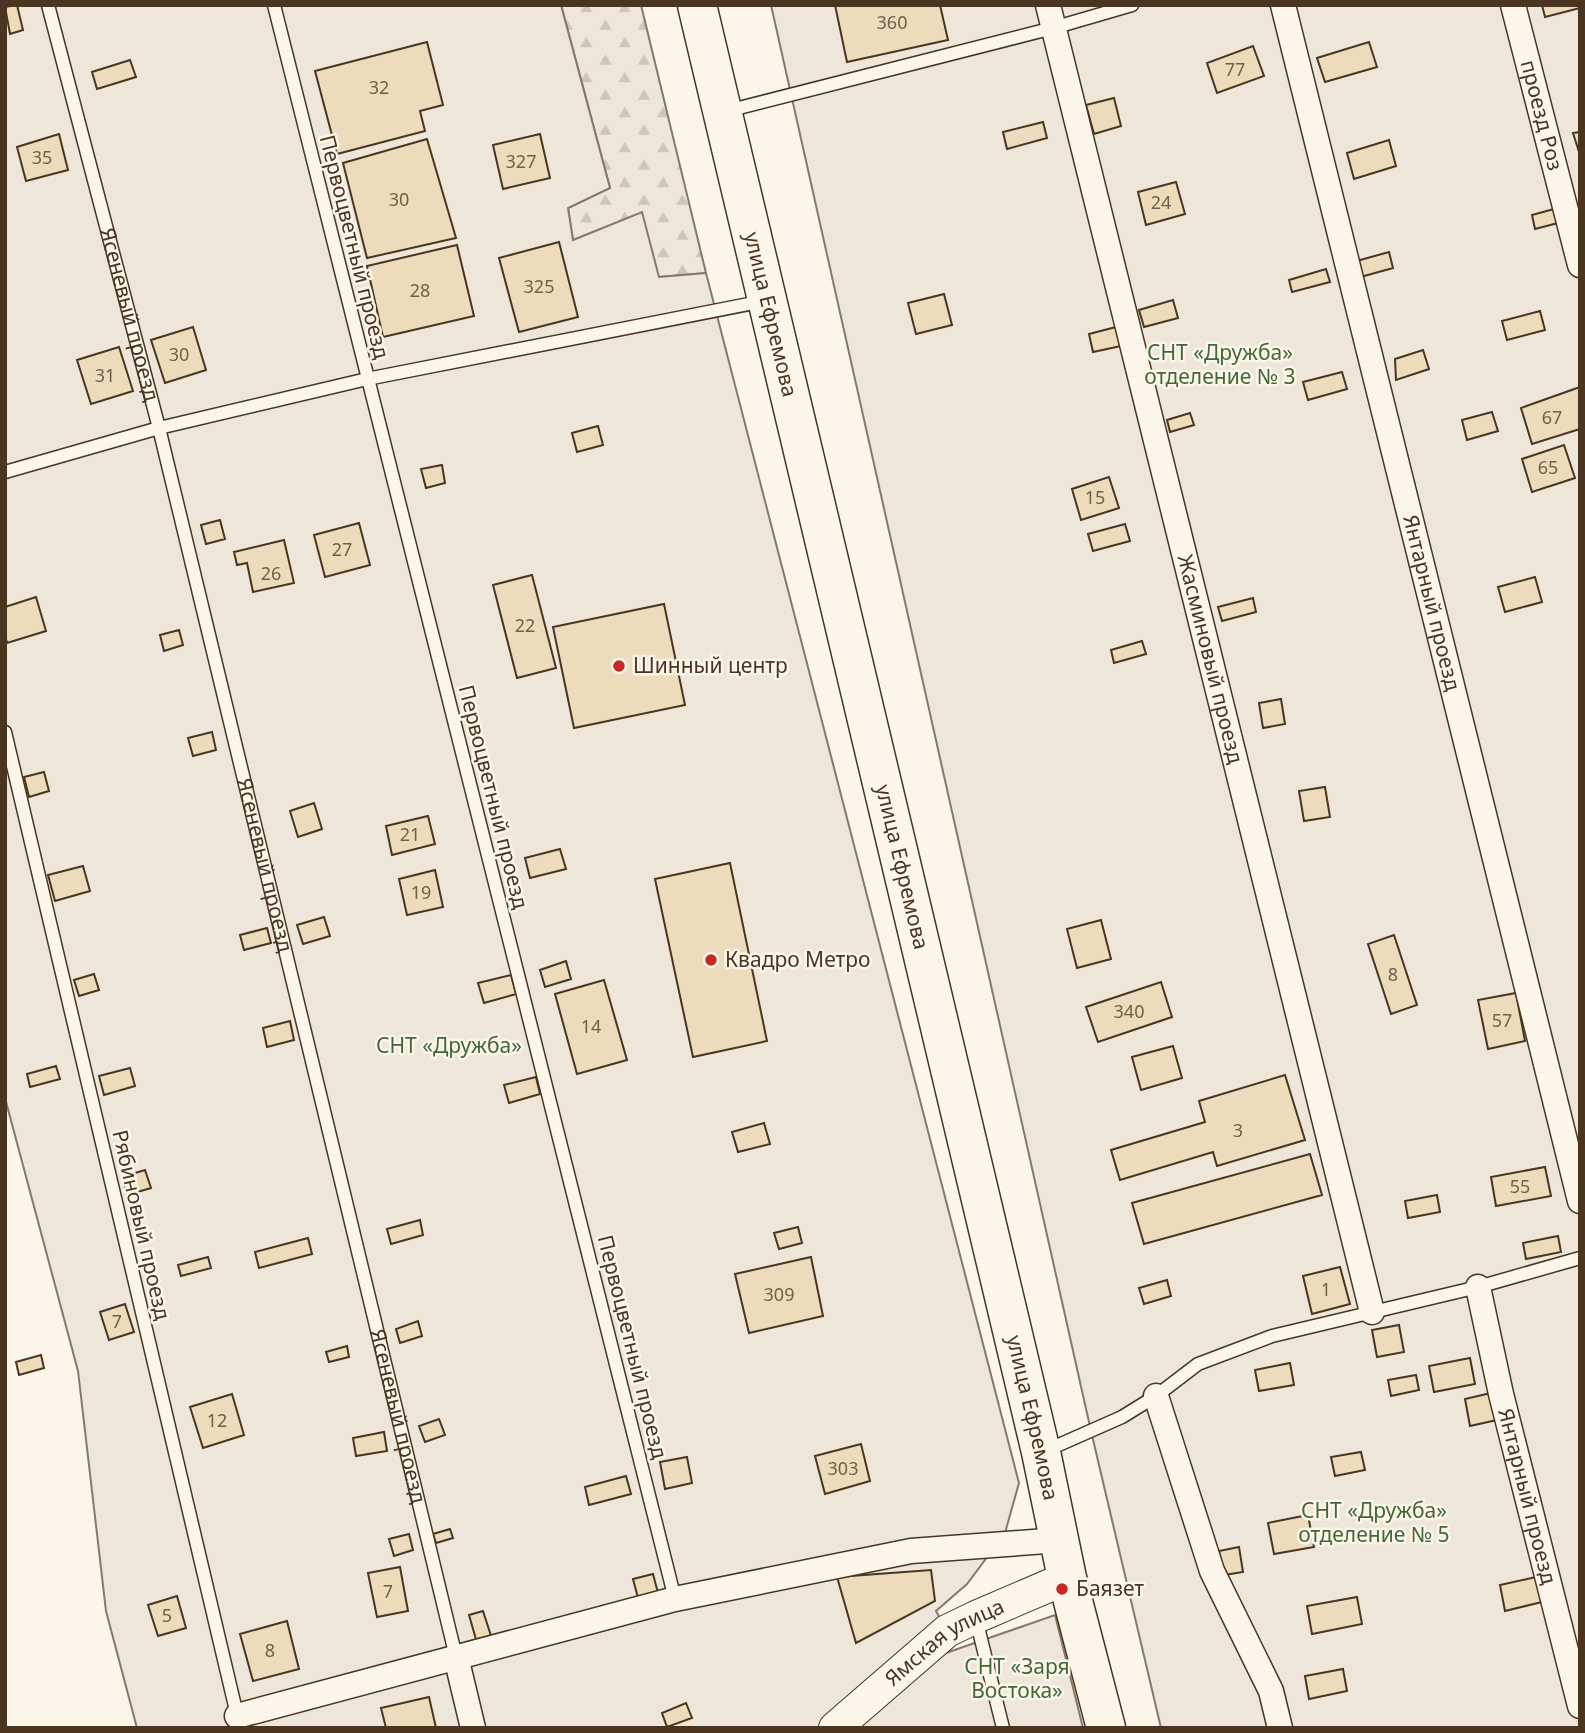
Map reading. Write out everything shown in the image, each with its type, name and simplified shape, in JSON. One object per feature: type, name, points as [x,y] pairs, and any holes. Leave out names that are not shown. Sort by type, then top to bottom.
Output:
[{"type":"main road","name":"улица Ефремова","points":[[697,5],[1041,1452],[1067,1578],[1106,1728]]},
{"type":"street","name":"Янтарный проезд","points":[[1283,5],[1580,1201]]},
{"type":"street","name":"проезд Роз","points":[[1513,5],[1580,265]]},
{"type":"street","name":"Жасминовый проезд","points":[[1051,17],[1372,1312]]},
{"type":"street","name":"Янтарный проезд","points":[[1478,1287],[1501,1394],[1580,1706]]},
{"type":"street","points":[[1156,1396],[1212,1571],[1270,1691],[1280,1728]]},
{"type":"street","points":[[239,1722],[456,1657],[675,1599],[911,1551],[1060,1540]]},
{"type":"street","name":"Ямская улица","points":[[835,1728],[947,1631],[1067,1578]]},
{"type":"street","name":"Ясеневый проезд","points":[[456,1657],[473,1728]]},
{"type":"lane","name":"Ясеневый проезд","points":[[48,5],[159,428],[456,1657]]},
{"type":"lane","name":"Первоцветный проезд","points":[[274,5],[675,1599]]},
{"type":"lane","points":[[723,112],[1051,17],[1132,5]]},
{"type":"lane","points":[[5,472],[159,428],[368,379],[768,300]]},
{"type":"lane","name":"Рябиновый проезд","points":[[5,732],[239,1722]]},
{"type":"lane","points":[[1041,1452],[1122,1417],[1156,1396],[1198,1364],[1272,1336],[1478,1287],[1580,1258]]},
{"type":"lane","points":[[975,1617],[1003,1728]]},
{"type":"green space","name":"СНТ «Дружба»","points":[[5,5],[561,5],[610,188],[568,208],[573,240],[642,212],[659,277],[706,273],[1019,1483],[1005,1533],[967,1584],[936,1611],[945,1627],[826,1728],[137,1728],[106,1611],[78,1371],[5,1098]]},
{"type":"green space","points":[[561,5],[641,5],[706,273],[659,277],[573,241],[568,208],[610,188]]},
{"type":"green space","name":"СНТ «Дружба» отделение № 3","points":[[771,5],[1580,5],[1580,1728],[1161,1728],[1091,1431]]},
{"type":"green space","name":"СНТ «Заря Востока»","points":[[1055,1615],[1083,1728],[851,1728],[946,1653]]},
{"type":"building","points":[[17,5],[23,30],[10,34],[5,7]]},
{"type":"building","points":[[835,5],[940,5],[948,40],[847,62]]},
{"type":"building","points":[[1542,5],[1580,5],[1580,8],[1545,17]]},
{"type":"building","points":[[427,42],[443,105],[420,111],[425,131],[337,154],[315,71]]},
{"type":"building","points":[[1369,42],[1377,67],[1325,82],[1317,58]]},
{"type":"building","points":[[1253,46],[1264,76],[1217,93],[1207,63]]},
{"type":"building","points":[[130,60],[136,77],[97,89],[92,72]]},
{"type":"building","points":[[1114,98],[1121,126],[1094,134],[1086,105]]},
{"type":"building","points":[[1043,122],[1047,138],[1007,149],[1003,132]]},
{"type":"building","points":[[1580,132],[1580,155],[1573,133]]},
{"type":"building","points":[[59,134],[68,170],[26,181],[17,147]]},
{"type":"building","points":[[540,134],[550,178],[503,189],[493,145]]},
{"type":"building","points":[[427,139],[456,238],[367,258],[343,163]]},
{"type":"building","points":[[1389,140],[1396,166],[1354,179],[1347,153]]},
{"type":"building","points":[[1176,182],[1185,214],[1146,225],[1138,192]]},
{"type":"building","points":[[1554,209],[1558,223],[1535,229],[1532,215]]},
{"type":"building","points":[[559,242],[578,317],[519,332],[499,258]]},
{"type":"building","points":[[457,245],[474,316],[383,337],[367,266]]},
{"type":"building","points":[[1389,252],[1393,268],[1357,278],[1353,262]]},
{"type":"building","points":[[1326,269],[1330,282],[1292,292],[1289,280]]},
{"type":"building","points":[[944,294],[952,325],[916,334],[908,303]]},
{"type":"building","points":[[1173,300],[1178,318],[1144,327],[1139,310]]},
{"type":"building","points":[[1540,311],[1545,330],[1507,340],[1502,321]]},
{"type":"building","points":[[193,327],[206,370],[165,383],[151,340]]},
{"type":"building","points":[[1116,327],[1121,346],[1093,352],[1089,334]]},
{"type":"building","points":[[119,347],[133,391],[91,404],[77,360]]},
{"type":"building","points":[[1423,350],[1429,369],[1396,380],[1395,359]]},
{"type":"building","points":[[1342,372],[1347,389],[1308,400],[1303,382]]},
{"type":"building","points":[[1580,387],[1580,429],[1532,444],[1521,408]]},
{"type":"building","points":[[1492,412],[1498,431],[1467,440],[1462,420]]},
{"type":"building","points":[[1190,413],[1194,425],[1170,432],[1167,420]]},
{"type":"building","points":[[598,426],[603,445],[577,452],[572,433]]},
{"type":"building","points":[[1564,445],[1575,478],[1532,492],[1522,459]]},
{"type":"building","points":[[442,465],[445,483],[426,488],[421,469]]},
{"type":"building","points":[[1109,477],[1119,508],[1081,520],[1072,489]]},
{"type":"building","points":[[220,520],[225,539],[206,544],[201,525]]},
{"type":"building","points":[[359,523],[370,565],[325,577],[314,535]]},
{"type":"building","points":[[1125,524],[1130,541],[1093,551],[1088,534]]},
{"type":"building","points":[[284,540],[294,583],[253,592],[247,563],[237,565],[234,552]]},
{"type":"building","points":[[532,575],[556,668],[517,678],[493,585]]},
{"type":"building","points":[[1535,577],[1542,602],[1505,612],[1498,587]]},
{"type":"building","points":[[36,597],[46,631],[7,643],[5,607]]},
{"type":"building","points":[[1253,598],[1256,612],[1222,621],[1218,607]]},
{"type":"building","name":"Шинный центр","points":[[664,604],[685,705],[574,728],[553,627]]},
{"type":"building","points":[[179,630],[183,645],[164,651],[160,635]]},
{"type":"building","points":[[1142,641],[1146,654],[1114,663],[1111,650]]},
{"type":"building","points":[[1281,699],[1285,724],[1263,728],[1259,703]]},
{"type":"building","points":[[212,732],[216,750],[193,756],[188,738]]},
{"type":"building","points":[[44,772],[49,791],[29,797],[24,777]]},
{"type":"building","points":[[1325,787],[1330,817],[1304,821],[1299,791]]},
{"type":"building","points":[[314,803],[322,829],[298,837],[290,811]]},
{"type":"building","points":[[428,816],[435,844],[392,855],[386,826]]},
{"type":"building","points":[[560,849],[566,869],[530,878],[525,858]]},
{"type":"building","name":"Квадро Метро","points":[[730,863],[767,1041],[693,1057],[655,879]]},
{"type":"building","points":[[83,866],[90,891],[55,901],[48,875]]},
{"type":"building","points":[[435,870],[443,907],[407,915],[399,879]]},
{"type":"building","points":[[324,917],[330,936],[303,944],[297,925]]},
{"type":"building","points":[[1101,920],[1111,959],[1077,968],[1067,929]]},
{"type":"building","points":[[267,928],[271,943],[244,950],[240,935]]},
{"type":"building","points":[[1394,935],[1417,1005],[1391,1014],[1368,944]]},
{"type":"building","points":[[566,961],[571,979],[545,987],[540,970]]},
{"type":"building","points":[[94,974],[99,990],[79,996],[74,980]]},
{"type":"building","points":[[511,975],[516,994],[484,1003],[478,983]]},
{"type":"building","points":[[604,980],[627,1060],[577,1074],[555,994]]},
{"type":"building","points":[[1161,982],[1172,1017],[1098,1042],[1086,1007]]},
{"type":"building","points":[[1516,993],[1525,1041],[1488,1049],[1478,1000]]},
{"type":"building","points":[[290,1021],[294,1040],[267,1047],[263,1028]]},
{"type":"building","points":[[1173,1046],[1182,1078],[1141,1090],[1132,1057]]},
{"type":"building","points":[[56,1066],[60,1079],[30,1087],[27,1074]]},
{"type":"building","points":[[130,1068],[135,1086],[104,1095],[99,1076]]},
{"type":"building","points":[[1285,1075],[1305,1140],[1217,1166],[1213,1152],[1120,1180],[1111,1150],[1205,1122],[1199,1101]]},
{"type":"building","points":[[536,1077],[540,1094],[509,1103],[504,1085]]},
{"type":"building","points":[[764,1123],[770,1144],[738,1152],[732,1132]]},
{"type":"building","points":[[1310,1154],[1322,1195],[1144,1244],[1132,1203]]},
{"type":"building","points":[[1545,1167],[1551,1196],[1496,1206],[1491,1177]]},
{"type":"building","points":[[145,1170],[151,1188],[127,1195],[122,1177]]},
{"type":"building","points":[[1437,1195],[1440,1212],[1408,1218],[1405,1201]]},
{"type":"building","points":[[420,1220],[423,1235],[391,1244],[387,1229]]},
{"type":"building","points":[[798,1227],[802,1243],[779,1249],[774,1233]]},
{"type":"building","points":[[1558,1236],[1561,1252],[1526,1259],[1523,1243]]},
{"type":"building","points":[[308,1238],[312,1254],[259,1268],[255,1252]]},
{"type":"building","points":[[208,1257],[211,1268],[181,1276],[178,1265]]},
{"type":"building","points":[[811,1257],[823,1316],[749,1333],[735,1274]]},
{"type":"building","points":[[1340,1267],[1350,1304],[1312,1314],[1303,1276]]},
{"type":"building","points":[[1167,1280],[1171,1296],[1144,1304],[1139,1288]]},
{"type":"building","points":[[125,1304],[134,1332],[109,1340],[100,1312]]},
{"type":"building","points":[[418,1321],[422,1336],[400,1343],[396,1329]]},
{"type":"building","points":[[1399,1325],[1404,1352],[1377,1357],[1372,1330]]},
{"type":"building","points":[[347,1346],[349,1357],[329,1362],[326,1352]]},
{"type":"building","points":[[41,1355],[44,1368],[19,1375],[16,1362]]},
{"type":"building","points":[[1470,1358],[1475,1384],[1434,1392],[1429,1366]]},
{"type":"building","points":[[1290,1363],[1294,1385],[1259,1391],[1255,1370]]},
{"type":"building","points":[[1416,1375],[1419,1390],[1391,1396],[1388,1380]]},
{"type":"building","points":[[1491,1393],[1497,1420],[1470,1426],[1465,1399]]},
{"type":"building","points":[[232,1394],[244,1435],[203,1448],[190,1407]]},
{"type":"building","points":[[439,1419],[445,1435],[425,1442],[419,1426]]},
{"type":"building","points":[[384,1432],[387,1451],[356,1456],[353,1438]]},
{"type":"building","points":[[861,1444],[870,1481],[825,1494],[815,1456]]},
{"type":"building","points":[[1361,1452],[1365,1470],[1335,1476],[1331,1457]]},
{"type":"building","points":[[687,1457],[692,1483],[665,1489],[660,1462]]},
{"type":"building","points":[[626,1476],[631,1494],[589,1505],[585,1487]]},
{"type":"building","points":[[1308,1515],[1314,1547],[1274,1554],[1268,1523]]},
{"type":"building","points":[[450,1529],[453,1538],[436,1543],[433,1534]]},
{"type":"building","points":[[409,1534],[413,1550],[394,1556],[389,1539]]},
{"type":"building","points":[[1239,1547],[1243,1572],[1224,1575],[1219,1551]]},
{"type":"building","points":[[400,1567],[408,1611],[377,1617],[368,1573]]},
{"type":"building","points":[[931,1570],[935,1601],[856,1643],[837,1577]]},
{"type":"building","points":[[653,1574],[658,1593],[638,1598],[633,1579]]},
{"type":"building","points":[[1536,1577],[1542,1602],[1505,1611],[1500,1585]]},
{"type":"building","points":[[177,1596],[186,1628],[158,1636],[148,1605]]},
{"type":"building","points":[[1357,1597],[1362,1624],[1312,1634],[1307,1606]]},
{"type":"building","points":[[483,1611],[492,1639],[477,1643],[469,1615]]},
{"type":"building","points":[[287,1621],[299,1669],[253,1681],[240,1634]]},
{"type":"building","points":[[1343,1669],[1347,1691],[1309,1699],[1305,1676]]},
{"type":"building","points":[[429,1697],[436,1728],[386,1728],[381,1708]]},
{"type":"building","points":[[686,1703],[692,1718],[667,1727],[662,1713]]},
{"type":"place","name":"Шинный центр","points":[[619,666]]},
{"type":"place","name":"Квадро Метро","points":[[711,960]]},
{"type":"place","name":"Баязет","points":[[1062,1589]]},
{"type":"park label","name":"СНТ «Дружба» отделение № 5","points":[[1374,1523]]}]
